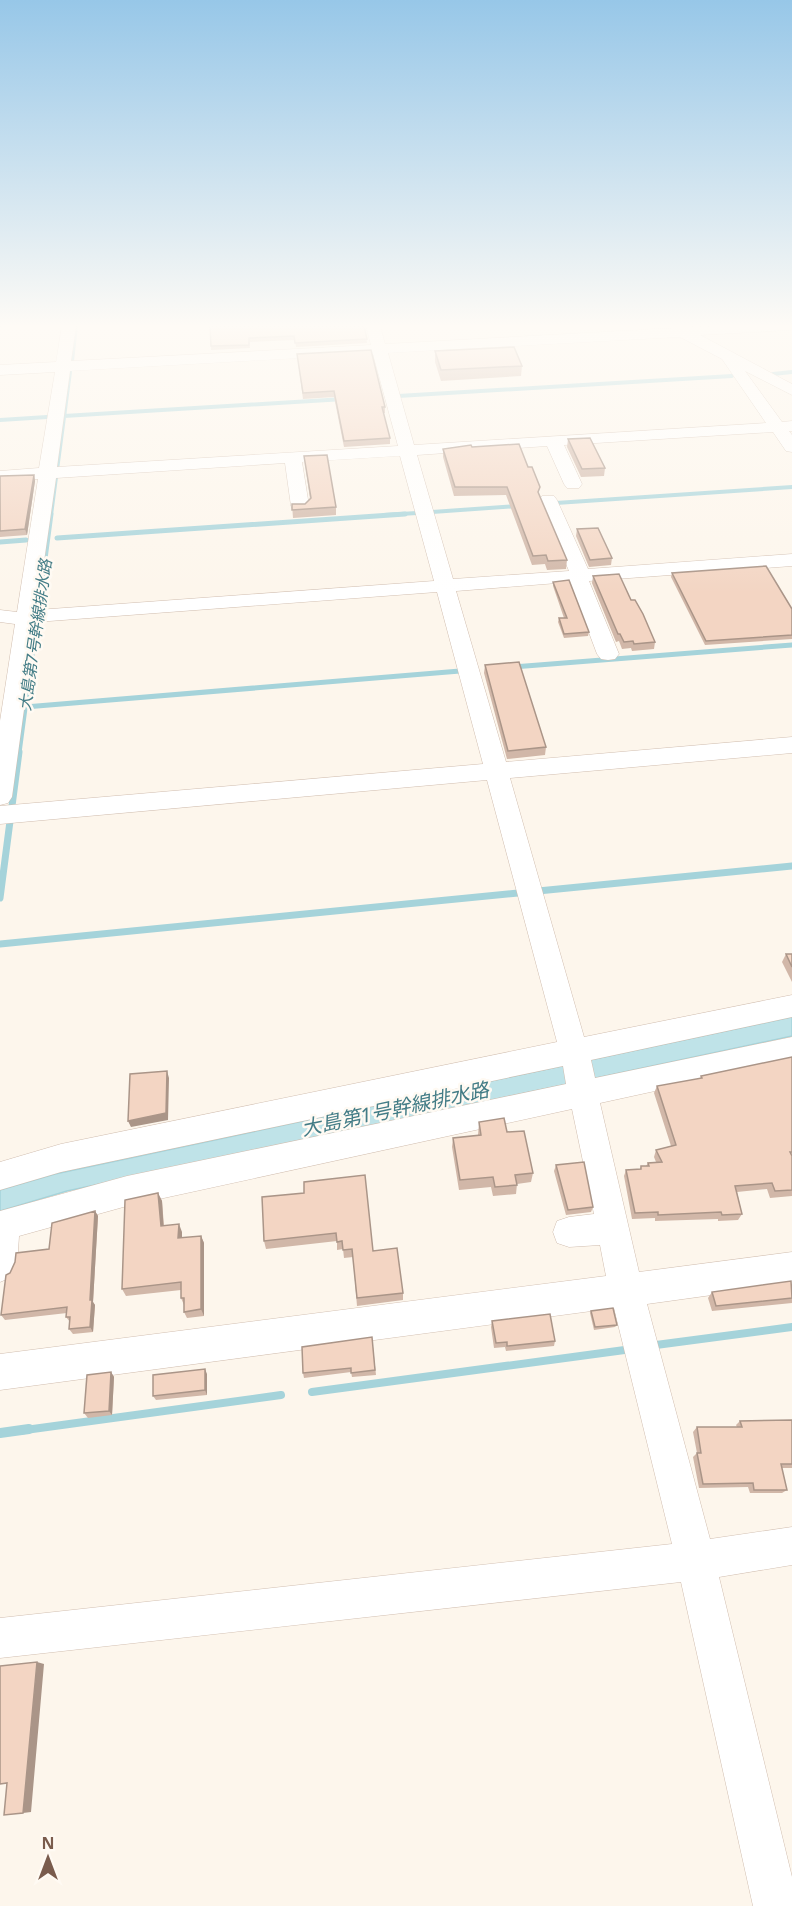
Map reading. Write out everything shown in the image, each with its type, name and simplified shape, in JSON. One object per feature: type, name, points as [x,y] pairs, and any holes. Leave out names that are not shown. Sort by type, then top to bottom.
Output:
[{"type":"street","points":[[58,415],[53,473],[6,810],[792,745]]},
{"type":"street","points":[[397,415],[579,1072],[626,1289],[696,1561],[776,1906]]},
{"type":"street","points":[[775,415],[785,427],[792,447]]},
{"type":"street","points":[[0,477],[785,427]]},
{"type":"street","points":[[553,441],[573,484]]},
{"type":"street","points":[[293,458],[300,506]]},
{"type":"street","points":[[548,500],[608,654]]},
{"type":"street","points":[[0,616],[32,617],[792,561]]},
{"type":"street","points":[[0,1266],[2,1226],[579,1072],[792,1006]]},
{"type":"street","points":[[0,1176],[73,1156],[579,1072],[792,1049]]},
{"type":"street","points":[[569,1232],[613,1228]]},
{"type":"street","points":[[0,1372],[792,1268]]},
{"type":"street","points":[[0,1638],[696,1561],[792,1546]]},
{"type":"water","name":"大島第1号幹線排水路","points":[[792,1017],[792,1036],[67,1191],[0,1211],[0,1190],[55,1174]]},
{"type":"building","points":[[339,415],[384,415],[390,438],[344,441]]},
{"type":"building","points":[[590,438],[605,468],[582,469],[568,439]]},
{"type":"building","points":[[519,444],[528,467],[532,467],[540,487],[538,492],[567,560],[548,561],[546,555],[533,556],[507,487],[455,487],[443,449],[471,445],[472,447]]},
{"type":"building","points":[[327,455],[336,507],[292,510],[292,504],[305,504],[311,498],[304,456]]},
{"type":"building","points":[[34,475],[25,529],[0,531],[0,476]]},
{"type":"building","points":[[598,528],[612,558],[590,560],[577,529]]},
{"type":"building","points":[[766,566],[792,609],[792,635],[706,641],[672,573]]},
{"type":"building","points":[[619,574],[631,600],[635,600],[643,614],[655,642],[634,644],[633,641],[624,642],[618,634],[593,576]]},
{"type":"building","points":[[569,580],[589,632],[564,634],[559,618],[567,618],[553,582]]},
{"type":"building","points":[[519,662],[546,747],[508,751],[485,665]]},
{"type":"building","points":[[786,954],[792,954],[792,967]]},
{"type":"building","points":[[792,1057],[792,1152],[790,1152],[792,1190],[775,1191],[772,1183],[735,1186],[742,1214],[722,1215],[721,1212],[658,1215],[658,1212],[635,1213],[626,1170],[641,1169],[641,1166],[649,1166],[648,1163],[662,1162],[656,1150],[676,1145],[657,1086]]},
{"type":"building","points":[[167,1071],[166,1113],[128,1121],[130,1074]]},
{"type":"building","points":[[504,1118],[507,1132],[524,1131],[533,1173],[515,1175],[517,1185],[495,1187],[493,1177],[460,1180],[453,1138],[481,1135],[479,1122]]},
{"type":"building","points":[[584,1162],[593,1207],[568,1210],[556,1165]]},
{"type":"building","points":[[365,1175],[373,1251],[397,1248],[403,1293],[357,1298],[352,1249],[343,1250],[342,1241],[337,1242],[336,1233],[264,1241],[262,1197],[304,1193],[304,1182]]},
{"type":"building","points":[[158,1193],[161,1226],[179,1224],[178,1238],[201,1236],[201,1309],[184,1312],[181,1282],[122,1289],[125,1200]]},
{"type":"building","points":[[95,1211],[90,1327],[69,1329],[70,1317],[66,1317],[67,1307],[1,1315],[6,1275],[10,1273],[15,1262],[16,1253],[49,1249],[52,1223]]},
{"type":"building","points":[[791,1281],[792,1298],[716,1306],[712,1292]]},
{"type":"building","points":[[613,1308],[617,1325],[595,1327],[591,1311]]},
{"type":"building","points":[[550,1314],[555,1341],[507,1346],[507,1342],[496,1343],[492,1321]]},
{"type":"building","points":[[372,1337],[375,1370],[351,1373],[351,1368],[303,1373],[302,1347]]},
{"type":"building","points":[[205,1369],[205,1390],[153,1396],[153,1375]]},
{"type":"building","points":[[111,1372],[109,1411],[84,1413],[87,1375]]},
{"type":"building","points":[[792,1420],[792,1464],[781,1464],[787,1490],[754,1490],[753,1483],[703,1484],[697,1453],[701,1453],[697,1427],[742,1427],[740,1421]]},
{"type":"building","points":[[37,1662],[23,1813],[4,1815],[7,1783],[0,1784],[0,1666]]},
{"type":"waterway","points":[[64,416],[81,415]]},
{"type":"waterway","name":"大島第7号幹線排水路","points":[[51,515],[64,416]]},
{"type":"waterway","points":[[0,420],[47,417]]},
{"type":"waterway","points":[[556,503],[792,487]]},
{"type":"waterway","points":[[432,512],[518,506]]},
{"type":"waterway","points":[[384,515],[417,513]]},
{"type":"waterway","name":"大島第7号幹線排水路","points":[[25,707],[51,514]]},
{"type":"waterway","points":[[57,538],[405,514]]},
{"type":"waterway","points":[[0,542],[26,540]]},
{"type":"waterway","points":[[513,667],[792,645]]},
{"type":"waterway","points":[[25,707],[460,671]]},
{"type":"waterway","name":"大島第7号幹線排水路","points":[[19,753],[25,707]]},
{"type":"waterway","name":"大島第7号幹線排水路","points":[[0,898],[19,752]]},
{"type":"waterway","points":[[538,891],[792,866]]},
{"type":"waterway","points":[[0,944],[518,893]]},
{"type":"waterway","points":[[656,1345],[792,1327]]},
{"type":"waterway","points":[[312,1392],[632,1349]]},
{"type":"waterway","points":[[18,1431],[281,1395]]},
{"type":"waterway","points":[[0,1433],[29,1429]]}]
